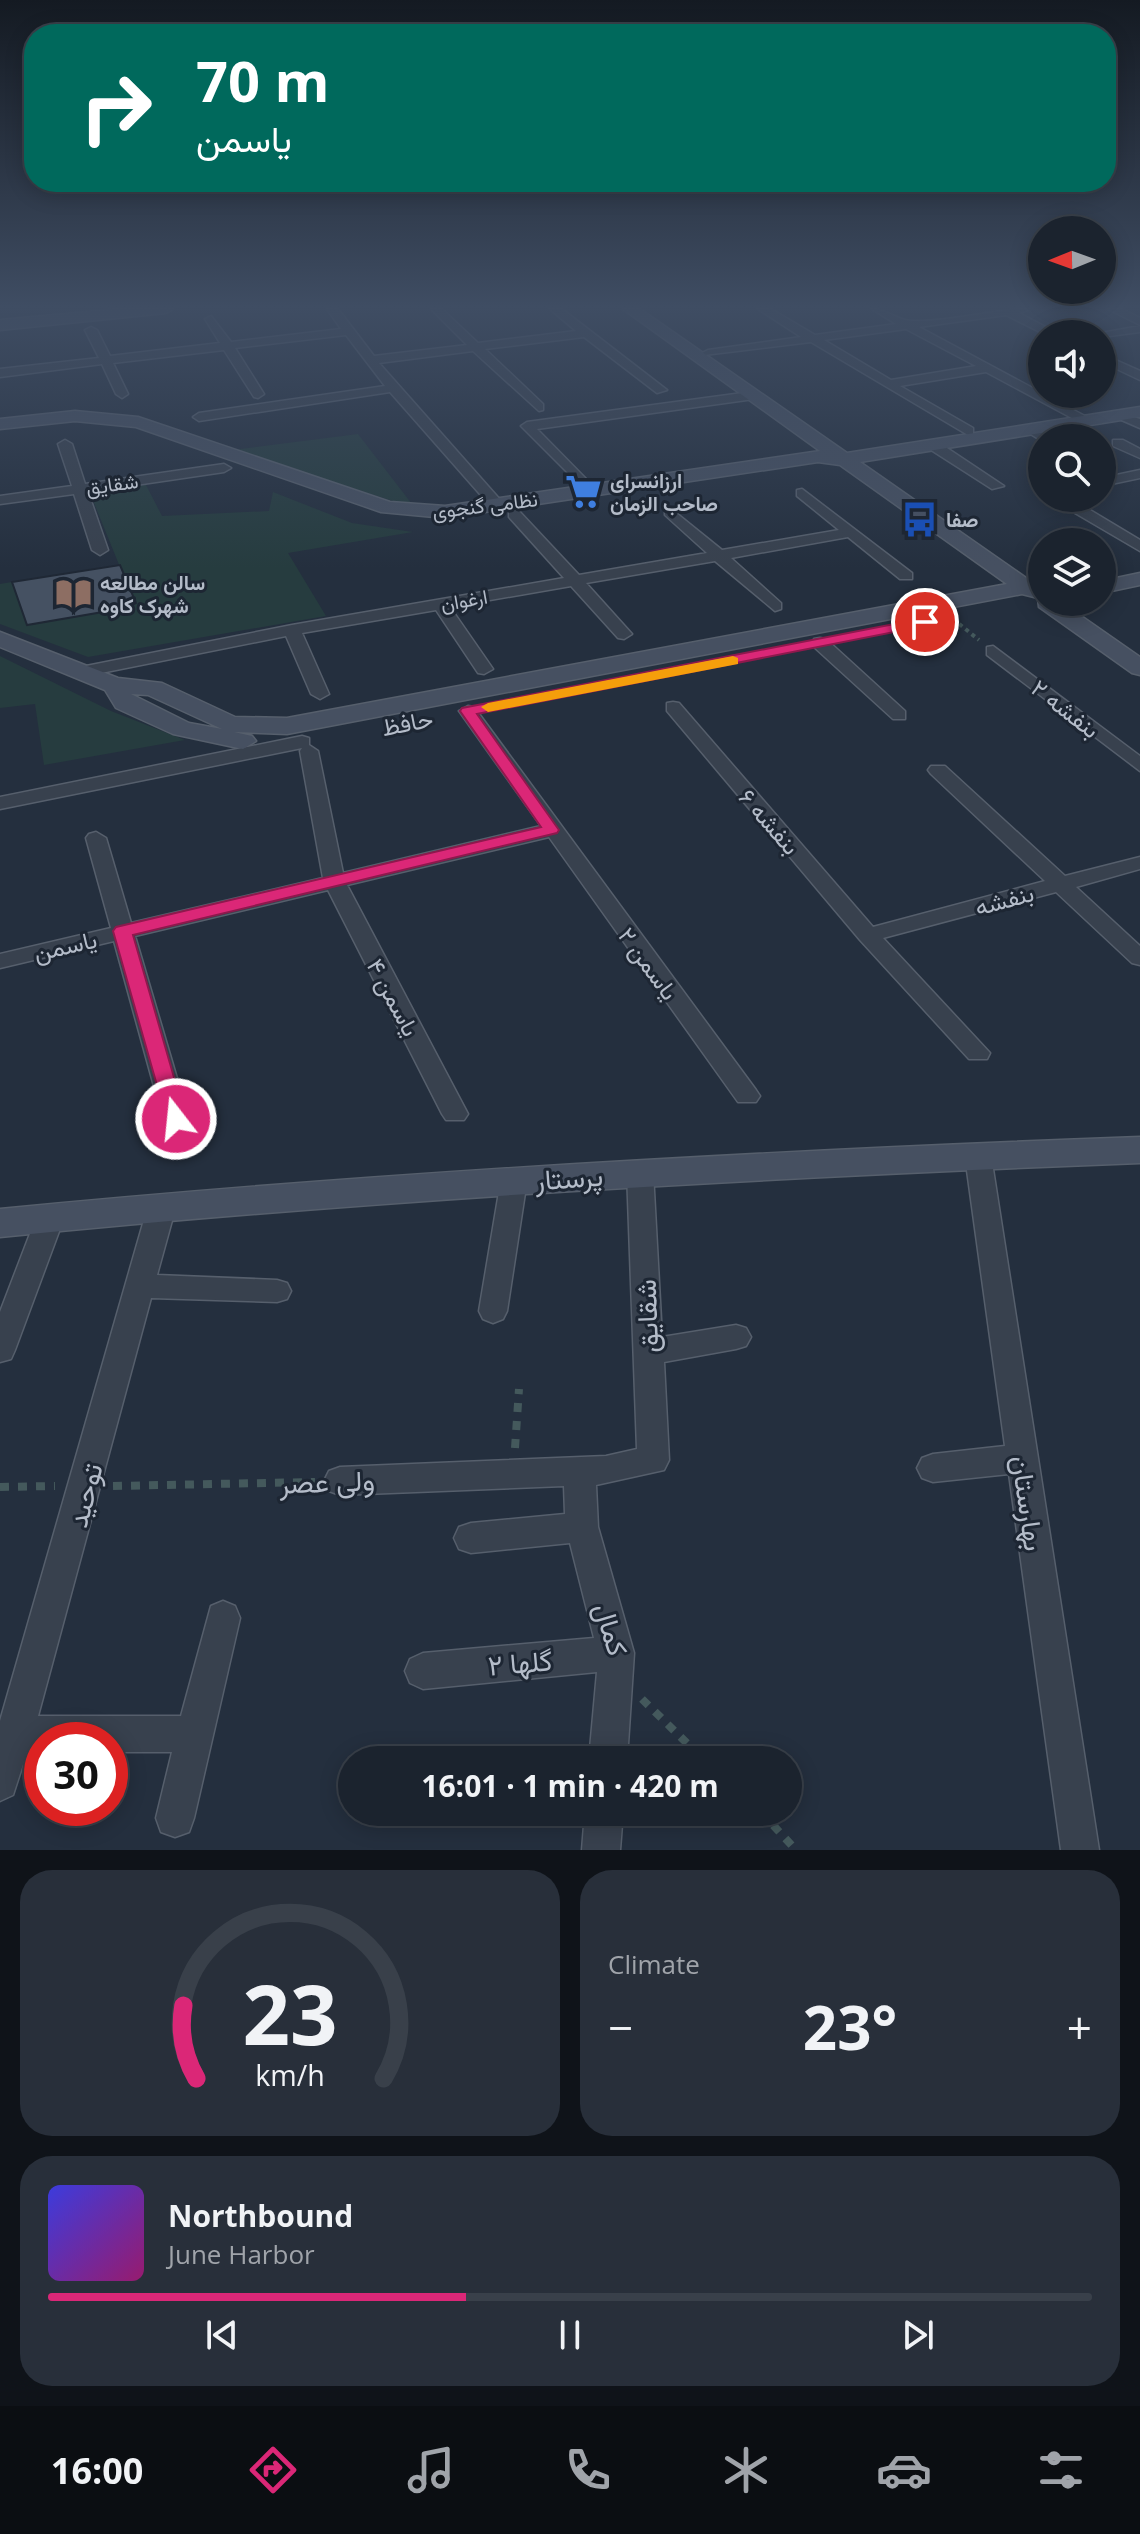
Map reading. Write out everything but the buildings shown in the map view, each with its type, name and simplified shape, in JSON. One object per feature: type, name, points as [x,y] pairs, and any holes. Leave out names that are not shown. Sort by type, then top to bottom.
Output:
[{"type":"street","points":[[199,417],[344,395]]},
{"type":"street","points":[[400,395],[624,634]]},
{"type":"street","points":[[527,395],[539,407]]},
{"type":"street","points":[[765,395],[1028,582]]},
{"type":"street","points":[[907,395],[968,431]]},
{"type":"street","points":[[1040,395],[1088,421]]},
{"type":"street","points":[[589,490],[527,426],[750,396],[850,458],[1028,435]]},
{"type":"street","points":[[1076,424],[1131,414],[1140,424]]},
{"type":"street","name":"نظامی گنجوی","points":[[0,424],[75,416],[138,422],[388,508],[445,512],[506,510],[589,490],[818,456],[850,458]]},
{"type":"street","name":"نظامی گنجوی","points":[[0,432],[70,426],[103,428],[224,468],[332,509],[375,521],[432,523],[506,510],[832,466],[850,458]]},
{"type":"street","points":[[1118,443],[1140,454]]},
{"type":"street","points":[[65,444],[100,550]]},
{"type":"street","points":[[933,445],[997,486]]},
{"type":"street","points":[[224,468],[247,458]]},
{"type":"street","name":"شقایق","points":[[0,500],[224,468]]},
{"type":"street","points":[[1116,480],[1140,474]]},
{"type":"street","points":[[802,493],[848,533],[906,576]]},
{"type":"street","points":[[670,512],[775,606]]},
{"type":"street","points":[[1083,512],[1140,546]]},
{"type":"street","name":"ارغوان","points":[[81,672],[292,630],[848,533]]},
{"type":"street","points":[[1116,569],[1140,565]]},
{"type":"street","points":[[1116,584],[1140,579]]},
{"type":"street","name":"حافظ","points":[[114,685],[125,703],[182,729],[231,741],[305,746],[459,703],[1028,592]]},
{"type":"street","name":"حافظ","points":[[0,639],[114,685],[153,688],[231,724],[287,726],[459,703],[820,643],[951,617],[1028,593]]},
{"type":"street","points":[[440,604],[484,669]]},
{"type":"street","points":[[1067,616],[1140,668]]},
{"type":"street","points":[[1089,616],[1140,652]]},
{"type":"street","points":[[292,630],[320,694]]},
{"type":"street","points":[[820,643],[899,715]]},
{"type":"street","name":"بنفشه ۲","points":[[993,651],[1140,765]]},
{"type":"street","name":"یاسمن ۲","points":[[459,703],[747,1096]]},
{"type":"street","name":"بنفشه ۶","points":[[673,707],[868,935],[978,1053]]},
{"type":"street","points":[[0,803],[305,746]]},
{"type":"street","name":"یاسمن ۴","points":[[305,746],[334,881],[455,1114]]},
{"type":"street","points":[[938,770],[1140,958]]},
{"type":"street","name":"یاسمن","points":[[0,961],[551,830]]},
{"type":"street","points":[[96,838],[176,1119]]},
{"type":"street","name":"بنفشه","points":[[868,935],[1140,863]]},
{"type":"street","name":"پرستار","points":[[0,1223],[248,1197],[640,1172],[1140,1150]]},
{"type":"street","name":"بهارستان","points":[[978,1156],[1080,1850]]},
{"type":"street","name":"شقایق","points":[[640,1172],[653,1460]]},
{"type":"street","points":[[493,1311],[514,1180]]},
{"type":"street","name":"توحید","points":[[0,1782],[86,1486],[162,1206]]},
{"type":"street","points":[[0,1350],[50,1218]]},
{"type":"street","points":[[140,1286],[277,1291]]},
{"type":"street","points":[[648,1352],[736,1337]]},
{"type":"street","points":[[933,1468],[1023,1458]]},
{"type":"street","name":"ولی عصر","points":[[340,1481],[606,1470],[653,1460]]},
{"type":"street","name":"کمال","points":[[579,1470],[582,1527],[616,1653]]},
{"type":"street","points":[[471,1538],[582,1527]]},
{"type":"street","points":[[175,1818],[223,1618]]},
{"type":"street","points":[[609,1746],[616,1653]]},
{"type":"street","name":"گلها ۲","points":[[423,1671],[616,1653]]},
{"type":"street","points":[[14,1734],[196,1734]]},
{"type":"street","points":[[601,1850],[603,1826]]},
{"type":"path","points":[[951,617],[993,651]]},
{"type":"path","points":[[513,1473],[519,1389]]},
{"type":"path","name":"ولی عصر","points":[[0,1487],[340,1481]]},
{"type":"path","name":"کمال","points":[[616,1653],[636,1693],[690,1746]]},
{"type":"path","points":[[774,1826],[796,1850]]},
{"type":"green space","points":[[358,434],[415,508],[233,450]]},
{"type":"green space","points":[[145,483],[162,516],[269,511],[273,492],[352,523],[413,532],[288,553],[326,616],[88,657],[0,624],[0,584],[12,582],[28,625],[135,604],[90,493]]},
{"type":"green space","points":[[0,656],[111,711],[185,740],[44,765],[35,704],[0,708]]},
{"type":"slow traffic","points":[[488,707],[733,661]]},
{"type":"place","name":"ارزانسرای صاحب الزمان","points":[[584,492]]},
{"type":"place","name":"صفا","points":[[920,519]]},
{"type":"place","name":"سالن مطالعه شهرک کاوه","points":[[74,593]]},
{"type":"route","points":[[176,1119],[123,931],[551,830],[468,711],[925,622]]}]
